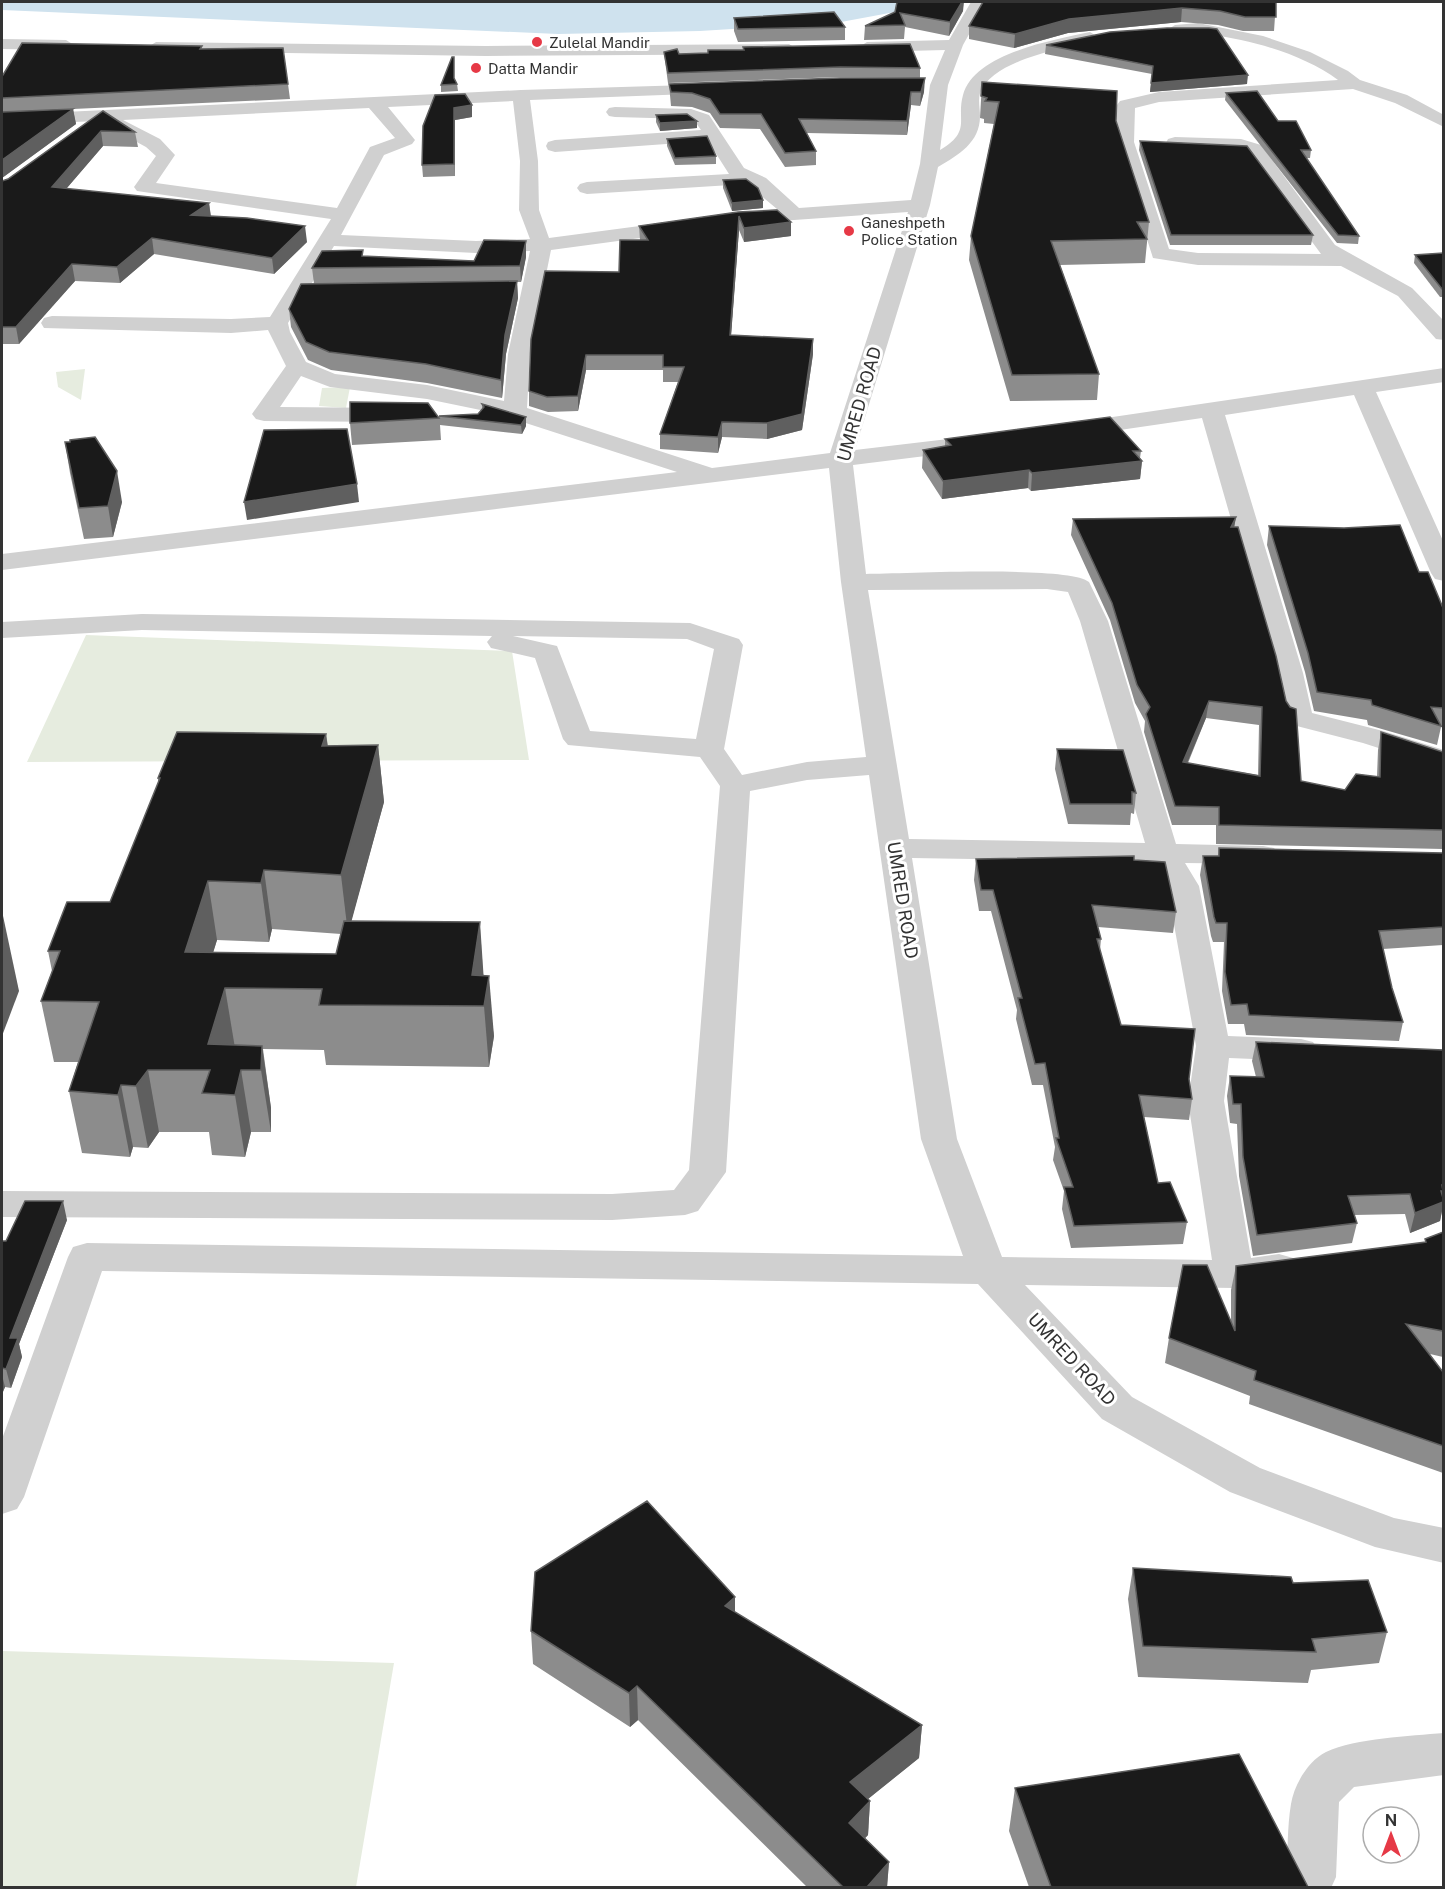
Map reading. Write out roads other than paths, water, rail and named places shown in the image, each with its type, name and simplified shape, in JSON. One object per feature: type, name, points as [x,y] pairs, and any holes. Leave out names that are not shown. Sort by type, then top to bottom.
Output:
[{"type":"street","name":"UMRED ROAD","points":[[979,2],[954,47],[928,85],[929,164],[920,205],[840,460],[854,582],[880,766],[896,848],[939,1139],[987,1269],[1118,1408],[1245,1480],[1390,1535],[1443,1546]]},
{"type":"street","points":[[1198,10],[1199,28]]},
{"type":"street","points":[[1153,31],[1199,28],[1245,38],[1319,61],[1354,84]]},
{"type":"street","points":[[929,164],[961,146],[971,122],[972,95],[985,76],[1005,62],[1060,43],[1108,35]]},
{"type":"street","points":[[2,44],[83,49],[2,50]]},
{"type":"street","points":[[852,50],[954,47]]},
{"type":"street","points":[[141,50],[526,58],[806,52]]},
{"type":"street","points":[[1105,104],[1126,105],[1159,97],[1354,84],[1401,99],[1443,122]]},
{"type":"street","points":[[2,120],[521,95],[734,88]]},
{"type":"street","points":[[507,409],[542,245],[529,210],[529,162],[521,95]]},
{"type":"street","points":[[972,95],[995,95]]},
{"type":"street","points":[[374,102],[406,140],[377,151],[343,215],[277,323],[279,333],[297,366],[330,380],[427,392],[507,409],[715,476]]},
{"type":"street","points":[[1126,105],[1125,142],[1160,254],[1198,259],[1345,260]]},
{"type":"street","points":[[603,112],[691,114],[703,119],[737,172],[759,182],[794,214]]},
{"type":"street","points":[[76,136],[104,115]]},
{"type":"street","points":[[104,115],[153,143],[166,155],[144,187],[343,215]]},
{"type":"street","points":[[555,146],[713,135]]},
{"type":"street","points":[[1125,142],[1241,145],[1254,149],[1328,249],[1405,292],[1443,334]]},
{"type":"street","points":[[587,188],[750,178]]},
{"type":"street","points":[[327,240],[471,256],[711,222],[920,205]]},
{"type":"street","points":[[510,290],[532,290]]},
{"type":"street","points":[[296,292],[318,292]]},
{"type":"street","points":[[52,323],[231,326],[277,323]]},
{"type":"street","points":[[297,366],[264,414],[415,416]]},
{"type":"street","points":[[1052,433],[1443,375]]},
{"type":"street","points":[[1362,386],[1438,548],[1443,573]]},
{"type":"street","points":[[439,416],[474,417],[507,409]]},
{"type":"street","points":[[1212,411],[1289,673],[1299,718],[1393,742],[1443,760]]},
{"type":"street","points":[[2,562],[1005,439]]},
{"type":"street","points":[[854,582],[1047,581],[1077,585],[1094,621],[1163,853],[1183,886],[1213,1046],[1206,1101],[1233,1274]]},
{"type":"street","points":[[2,630],[142,622],[690,631],[729,645],[709,749],[735,786],[707,1172],[685,1202],[612,1207],[2,1204]]},
{"type":"street","points":[[436,627],[547,652],[578,739],[709,749]]},
{"type":"street","points":[[735,786],[782,774],[833,766],[880,766]]},
{"type":"street","points":[[896,848],[1291,855]]},
{"type":"street","points":[[1213,1046],[1328,1051]]},
{"type":"street","points":[[2,1497],[87,1257],[1233,1274],[1314,1264]]},
{"type":"street","points":[[1311,1877],[1315,1802],[1322,1785],[1341,1767],[1443,1754]]},
{"type":"water","points":[[2,2],[929,2],[911,9],[841,22],[700,31],[558,34],[2,10]]},
{"type":"place","name":"Zulelal Mandir","points":[[537,42]]},
{"type":"place","name":"Datta Mandir","points":[[476,68]]},
{"type":"place","name":"Ganeshpeth Police Station","points":[[849,231]]}]
